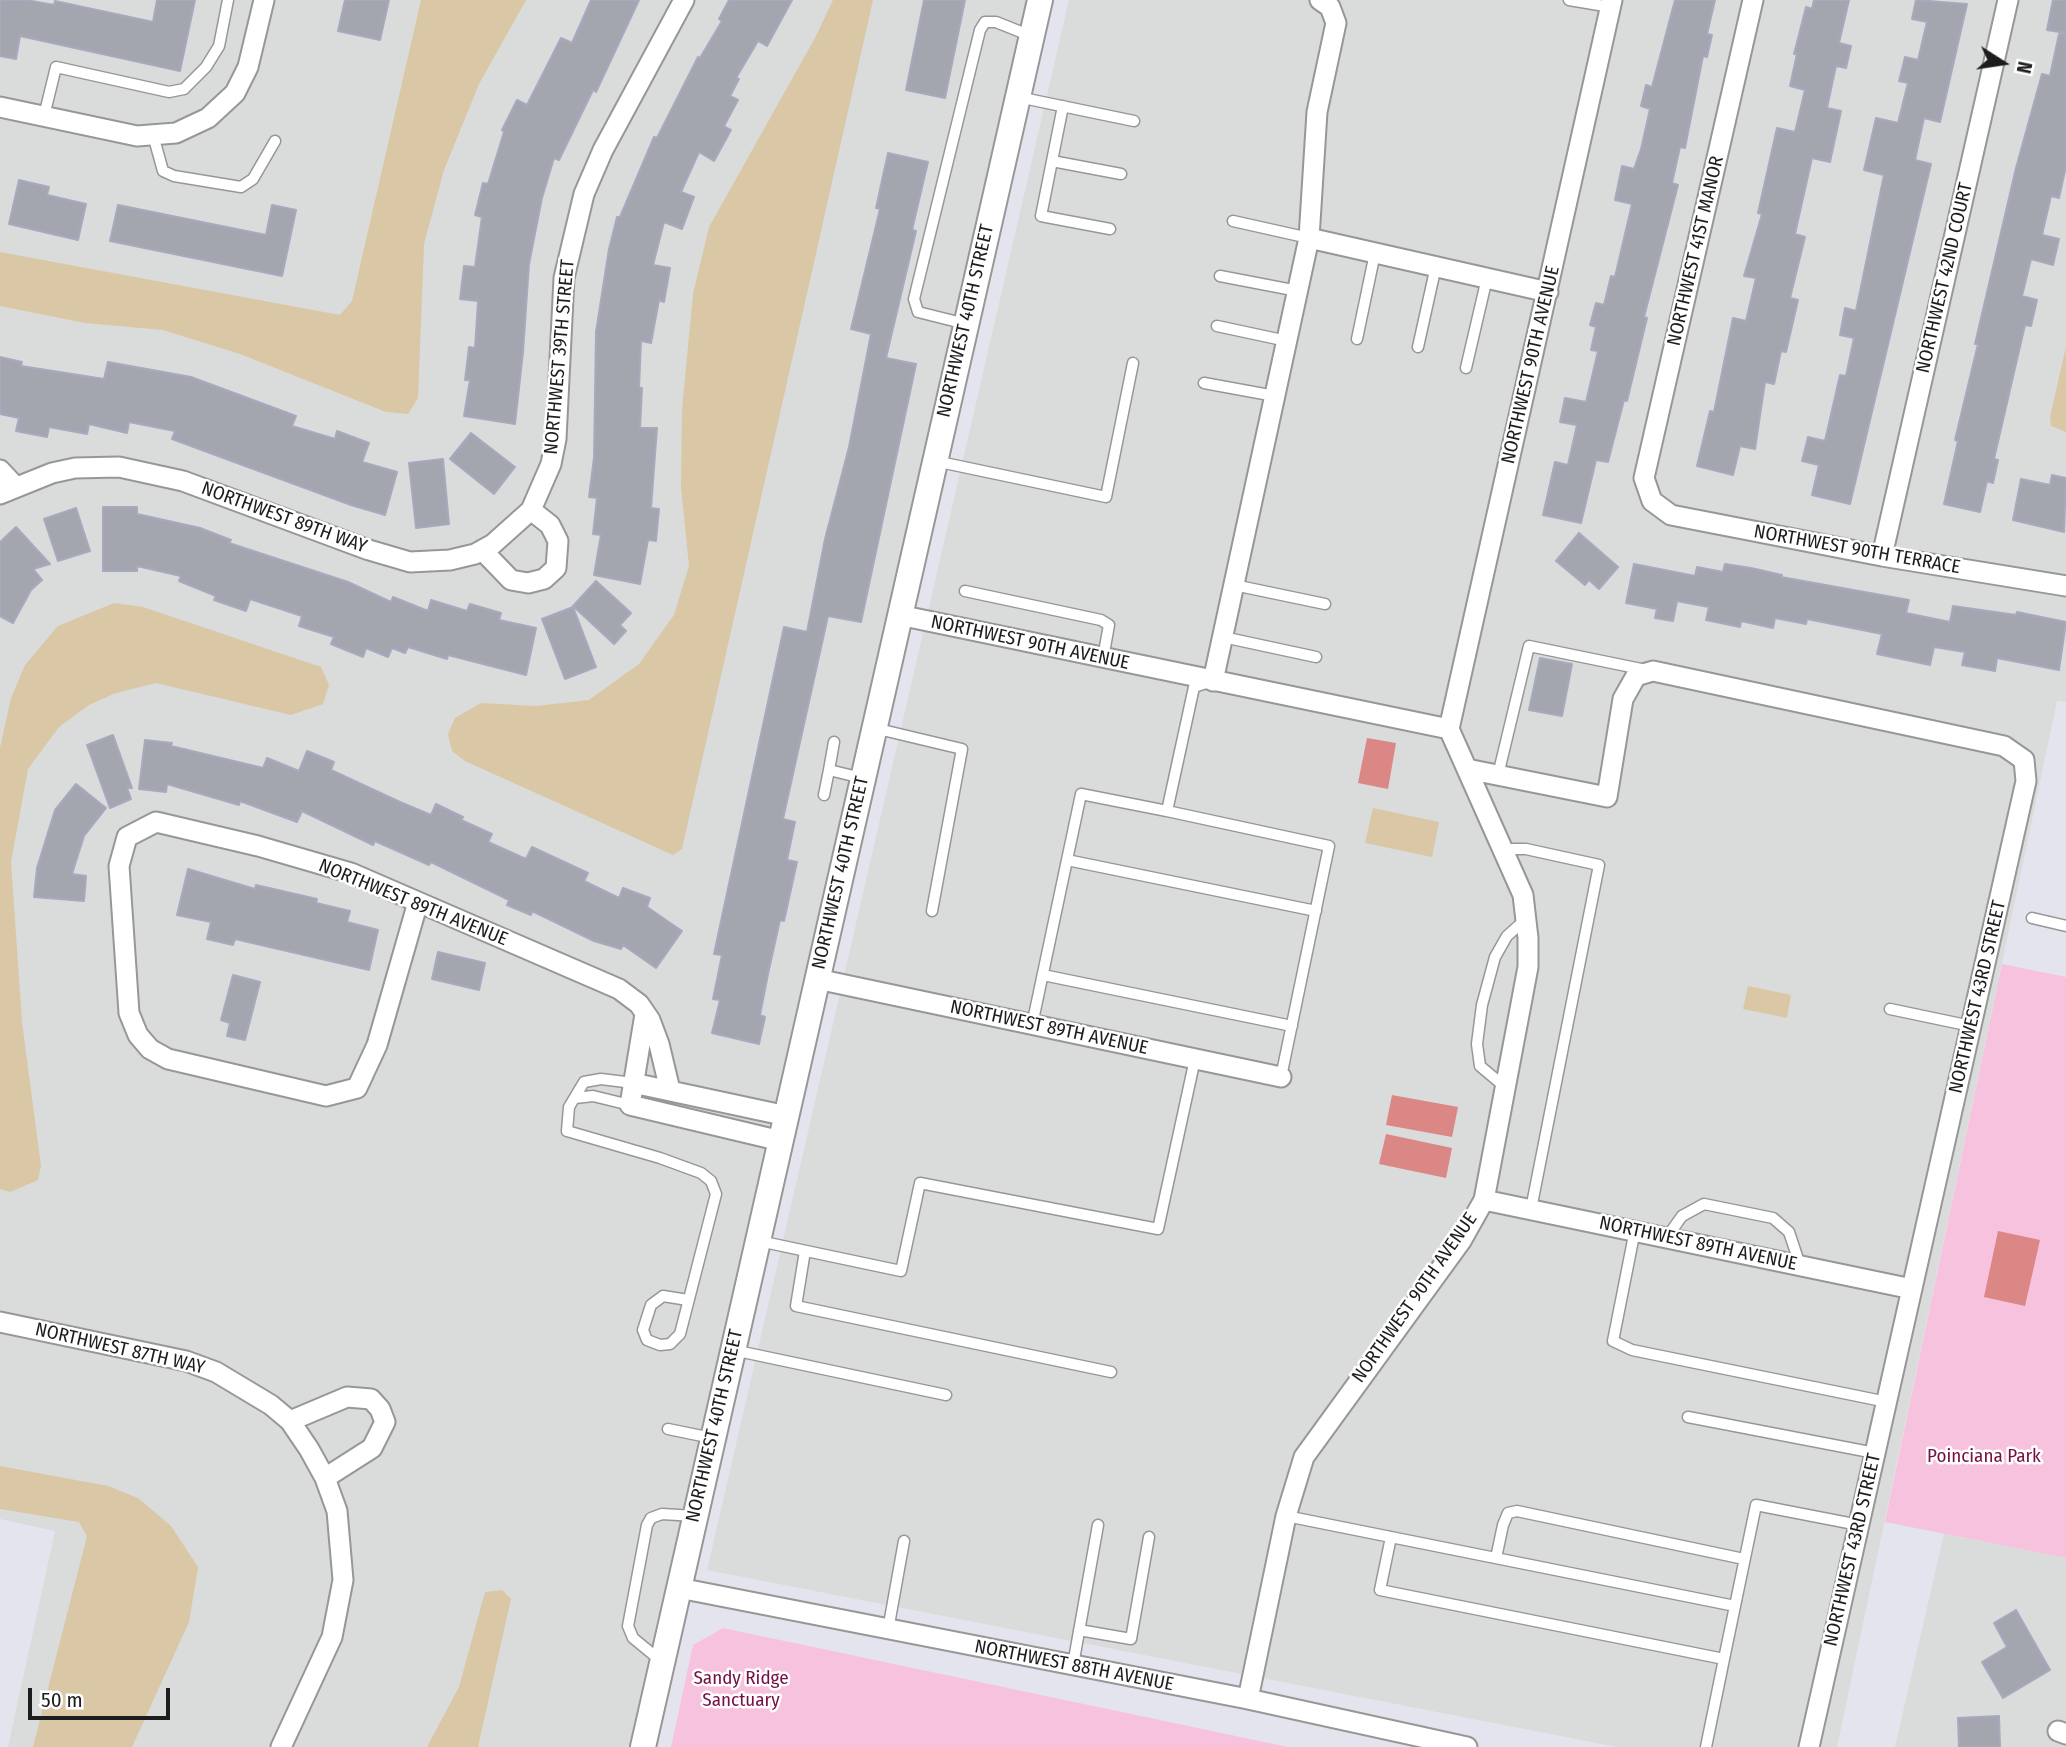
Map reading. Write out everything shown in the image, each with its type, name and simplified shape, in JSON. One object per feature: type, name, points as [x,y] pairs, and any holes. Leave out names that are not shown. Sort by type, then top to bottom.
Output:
[{"type":"street","points":[[0,107],[137,136],[176,133],[208,118],[235,93],[248,66],[264,0]]},
{"type":"street","name":"NORTHWEST 39TH STREET","points":[[544,486],[556,439],[564,278],[584,194],[603,150],[684,0]]},
{"type":"street","name":"NORTHWEST 40TH STREET","points":[[643,1747],[1040,0]]},
{"type":"street","points":[[1213,681],[1309,238],[1317,112],[1336,23],[1330,7],[1320,0]]},
{"type":"street","name":"NORTHWEST 41ST MANOR","points":[[1652,501],[1644,478],[1753,0]]},
{"type":"street","name":"NORTHWEST 42ND COURT","points":[[1882,556],[2008,0]]},
{"type":"street","name":"NORTHWEST 90TH AVENUE","points":[[1248,1699],[1286,1516],[1304,1457],[1461,1241],[1484,1200],[1528,967],[1527,919],[1524,895],[1450,729],[1611,4]]},
{"type":"street","points":[[1309,238],[1548,292]]},
{"type":"street","name":"NORTHWEST 89TH WAY","points":[[7,490],[75,468],[100,466],[141,469],[183,481],[369,550],[410,562],[450,560],[482,550],[514,527],[531,510],[544,486]]},
{"type":"street","points":[[0,470],[7,490]]},
{"type":"street","name":"NORTHWEST 90TH TERRACE","points":[[1652,501],[1671,515],[1882,556],[2066,586]]},
{"type":"street","points":[[482,550],[511,580],[528,583],[544,579],[556,568],[558,541],[550,526],[531,510]]},
{"type":"street","name":"NORTHWEST 90TH AVENUE","points":[[899,615],[1450,729]]},
{"type":"street","points":[[1467,769],[1607,797],[1623,699],[1636,676],[1653,671]]},
{"type":"street","name":"NORTHWEST 43RD STREET","points":[[1653,671],[2004,746],[2024,760],[2026,781],[1809,1747]]},
{"type":"street","name":"NORTHWEST 89TH AVENUE","points":[[418,902],[377,1045],[357,1088],[326,1096],[169,1059],[150,1049],[138,1035],[129,1013],[120,866],[127,837],[156,822],[258,846],[351,873],[418,902],[619,989],[639,1004],[645,1014],[659,1044],[670,1090]]},
{"type":"street","name":"NORTHWEST 89TH AVENUE","points":[[817,979],[1281,1077]]},
{"type":"street","points":[[645,1014],[630,1105],[781,1141]]},
{"type":"street","points":[[634,1083],[787,1116]]},
{"type":"street","name":"NORTHWEST 89TH AVENUE","points":[[1484,1200],[1912,1289]]},
{"type":"street","name":"NORTHWEST 87TH WAY","points":[[0,1322],[186,1361],[245,1386],[290,1421],[326,1478],[337,1511],[343,1580],[335,1626],[319,1669],[281,1747]]},
{"type":"street","points":[[290,1421],[347,1396],[371,1399],[380,1409],[384,1422],[372,1448],[326,1478]]},
{"type":"street","name":"NORTHWEST 88TH AVENUE","points":[[679,1588],[1072,1667],[1248,1699],[1468,1747]]},
{"type":"lane","points":[[44,116],[56,67],[169,92],[184,89],[206,67],[219,46],[228,0]]},
{"type":"lane","points":[[1569,0],[1611,4]]},
{"type":"lane","points":[[966,324],[918,312],[915,299],[980,30],[985,22],[996,22],[1031,36]]},
{"type":"lane","points":[[1018,97],[1134,121]]},
{"type":"lane","points":[[1063,106],[1041,216],[1110,229]]},
{"type":"lane","points":[[153,135],[163,171],[174,176],[241,187],[253,179],[275,141]]},
{"type":"lane","points":[[1052,161],[1121,174]]},
{"type":"lane","points":[[1233,221],[1309,238]]},
{"type":"lane","points":[[1357,339],[1375,253]]},
{"type":"lane","points":[[1418,347],[1436,266]]},
{"type":"lane","points":[[1220,276],[1298,291]]},
{"type":"lane","points":[[1466,368],[1486,278]]},
{"type":"lane","points":[[1217,326],[1287,341]]},
{"type":"lane","points":[[934,461],[1106,497],[1133,363]]},
{"type":"lane","points":[[1204,383],[1275,396]]},
{"type":"lane","points":[[1234,585],[1325,604]]},
{"type":"lane","points":[[965,591],[1101,620],[1109,625],[1103,658]]},
{"type":"lane","points":[[1223,638],[1317,657]]},
{"type":"lane","points":[[1498,775],[1529,646],[1653,671]]},
{"type":"lane","points":[[1167,811],[1194,687],[1213,681]]},
{"type":"lane","points":[[874,728],[962,749],[932,911]]},
{"type":"lane","points":[[824,795],[834,742]]},
{"type":"lane","points":[[829,771],[862,778]]},
{"type":"lane","points":[[1032,1025],[1081,794],[1167,811],[1329,846],[1281,1077]]},
{"type":"lane","points":[[1504,849],[1526,849],[1599,865],[1531,1209]]},
{"type":"lane","points":[[1067,860],[1316,911]]},
{"type":"lane","points":[[2032,918],[2066,926]]},
{"type":"lane","points":[[1505,1087],[1480,1066],[1477,1044],[1482,1005],[1495,957],[1507,936],[1527,919]]},
{"type":"lane","points":[[1043,975],[1292,1026]]},
{"type":"lane","points":[[1890,1009],[1971,1026]]},
{"type":"lane","points":[[758,1240],[901,1271],[920,1183],[1158,1229],[1195,1059]]},
{"type":"lane","points":[[634,1083],[601,1079],[584,1082],[569,1107],[567,1131],[660,1158],[701,1173],[711,1181],[716,1194],[680,1334],[674,1340],[660,1345],[647,1340],[643,1330],[651,1305],[663,1296],[688,1300]]},
{"type":"lane","points":[[575,1098],[593,1096],[630,1105]]},
{"type":"lane","points":[[1667,1237],[1682,1216],[1704,1204],[1773,1218],[1788,1232],[1800,1266]]},
{"type":"lane","points":[[1635,1230],[1613,1341],[1632,1350],[1887,1402]]},
{"type":"lane","points":[[805,1251],[796,1307],[1111,1371]]},
{"type":"lane","points":[[732,1350],[946,1395]]},
{"type":"lane","points":[[1688,1417],[1875,1453]]},
{"type":"lane","points":[[668,1429],[713,1438]]},
{"type":"lane","points":[[1706,1747],[1756,1504],[1859,1525]]},
{"type":"lane","points":[[1496,1558],[1508,1513],[1517,1511],[1744,1559]]},
{"type":"lane","points":[[662,1662],[642,1647],[628,1626],[647,1525],[651,1518],[662,1514],[695,1517]]},
{"type":"lane","points":[[1286,1516],[1735,1606]]},
{"type":"lane","points":[[1072,1667],[1098,1525]]},
{"type":"lane","points":[[1079,1630],[1131,1639],[1149,1537]]},
{"type":"lane","points":[[1391,1537],[1380,1590],[1724,1659]]},
{"type":"lane","points":[[888,1630],[904,1541]]},
{"type":"shaded area","points":[[0,0],[1029,0],[632,1747],[8,1747],[55,1531],[0,1519]]},
{"type":"shaded area","points":[[421,0],[526,0],[479,84],[444,170],[424,244],[418,398],[408,414],[386,412],[240,354],[163,330],[85,323],[0,306],[0,252],[340,315],[352,301]]},
{"type":"shaded area","points":[[833,0],[873,0],[682,849],[673,855],[465,761],[452,751],[448,734],[455,718],[481,703],[536,706],[589,700],[639,664],[674,615],[689,566],[681,487],[682,410],[693,294],[709,227],[815,38]]},
{"type":"shaded area","points":[[1069,0],[2066,0],[2066,702],[2057,701],[1837,1747],[1617,1747],[707,1570]]},
{"type":"shaded area","points":[[2066,347],[2066,432],[2051,426],[2050,417]]},
{"type":"shaded area","points":[[114,603],[143,607],[321,667],[329,685],[323,704],[291,715],[156,683],[116,693],[89,705],[59,727],[28,769],[11,862],[22,1022],[41,1166],[38,1180],[10,1192],[0,1189],[0,748],[11,698],[25,665],[58,626]]},
{"type":"shaded area","points":[[1367,738],[1396,743],[1388,789],[1358,783]]},
{"type":"shaded area","points":[[1373,808],[1439,822],[1432,857],[1365,843]]},
{"type":"shaded area","points":[[1748,986],[1791,995],[1787,1018],[1743,1009]]},
{"type":"shaded area","points":[[1392,1095],[1458,1107],[1452,1137],[1386,1125]]},
{"type":"shaded area","points":[[1386,1134],[1452,1148],[1446,1178],[1379,1164]]},
{"type":"shaded area","points":[[1998,1231],[2040,1240],[2025,1306],[1984,1297]]},
{"type":"shaded area","points":[[0,1466],[108,1486],[138,1498],[171,1526],[198,1567],[189,1622],[132,1747],[33,1747],[87,1536],[79,1522],[0,1509]]},
{"type":"shaded area","points":[[1944,1534],[2066,1558],[2066,1747],[1895,1747]]},
{"type":"shaded area","points":[[502,1590],[511,1599],[478,1747],[427,1747],[459,1687],[485,1592]]},
{"type":"green space","name":"Poinciana Park","points":[[2002,964],[2066,977],[2066,1558],[1885,1522]]},
{"type":"green space","name":"Sandy Ridge Sanctuary","points":[[723,1628],[1288,1747],[671,1747],[693,1645]]},
{"type":"building","points":[[0,0],[26,0],[54,5],[55,1],[153,22],[157,0],[195,0],[180,71],[20,36],[16,59],[0,56]]},
{"type":"building","points":[[345,0],[389,0],[380,40],[338,31]]},
{"type":"building","points":[[591,0],[639,0],[596,92],[593,90],[559,160],[554,158],[542,198],[529,264],[515,424],[464,416],[470,380],[465,380],[469,347],[475,348],[478,301],[460,299],[464,266],[475,267],[482,217],[475,215],[483,183],[488,184],[504,132],[502,130],[517,100],[527,105],[561,38],[572,43]]},
{"type":"building","points":[[729,0],[792,0],[767,46],[758,41],[736,78],[739,79],[730,96],[738,100],[724,126],[731,130],[714,161],[699,152],[681,192],[694,197],[682,229],[664,222],[653,265],[670,268],[664,302],[659,300],[651,343],[641,341],[640,428],[657,428],[651,508],[659,509],[656,541],[648,540],[640,584],[594,575],[601,535],[593,534],[597,498],[589,497],[594,458],[596,332],[609,249],[617,217],[620,217],[654,137],[657,138],[698,57],[700,58],[722,21],[719,19]]},
{"type":"building","points":[[924,0],[965,0],[945,98],[906,90]]},
{"type":"building","points":[[1675,0],[1715,0],[1707,34],[1712,35],[1707,57],[1703,56],[1685,148],[1680,147],[1672,183],[1678,185],[1644,317],[1647,318],[1627,401],[1624,400],[1608,462],[1596,460],[1581,523],[1543,515],[1555,462],[1568,465],[1577,425],[1560,422],[1565,398],[1586,402],[1598,351],[1591,350],[1596,327],[1590,325],[1596,303],[1604,305],[1611,276],[1615,277],[1632,204],[1615,200],[1622,166],[1634,169],[1641,149],[1650,109],[1641,106],[1646,85],[1652,87]]},
{"type":"building","points":[[1814,0],[1849,0],[1839,43],[1851,46],[1846,68],[1836,66],[1827,108],[1841,111],[1830,162],[1812,158],[1795,234],[1805,237],[1790,298],[1798,300],[1786,352],[1781,351],[1774,384],[1765,382],[1755,449],[1740,446],[1733,475],[1697,466],[1710,411],[1714,412],[1733,318],[1746,321],[1756,278],[1744,276],[1762,214],[1758,213],[1777,128],[1795,132],[1805,90],[1790,86],[1797,54],[1794,54],[1806,7],[1812,9]]},
{"type":"building","points":[[1916,0],[1967,4],[1940,122],[1924,118],[1915,160],[1931,164],[1850,504],[1812,495],[1819,465],[1802,461],[1808,437],[1825,441],[1840,375],[1846,376],[1854,338],[1840,335],[1845,308],[1856,311],[1884,175],[1864,170],[1876,118],[1898,123],[1908,83],[1899,81],[1905,57],[1918,60],[1927,22],[1912,19]]},
{"type":"building","points":[[2053,0],[2066,0],[2066,33],[2047,30]]},
{"type":"building","points":[[2059,34],[2066,35],[2066,166],[2059,198],[2051,196],[2042,235],[2059,239],[2053,265],[2031,259],[2022,296],[2037,300],[2031,326],[2025,325],[1994,459],[1998,460],[1993,483],[1987,481],[1980,512],[1944,504],[1958,441],[1955,440],[1978,344],[1975,344],[2016,168],[2042,74],[2050,76]]},
{"type":"building","points":[[888,153],[928,162],[912,230],[916,231],[886,358],[916,364],[861,622],[828,616],[783,819],[795,822],[787,860],[797,862],[784,921],[780,920],[768,974],[760,1015],[765,1017],[759,1044],[712,1033],[720,1000],[713,999],[722,955],[714,954],[784,627],[807,632],[825,539],[849,447],[871,334],[851,329],[880,209],[876,208]]},
{"type":"building","points":[[19,180],[49,187],[47,195],[86,204],[78,240],[9,224]]},
{"type":"building","points":[[118,205],[266,235],[272,205],[296,210],[282,276],[110,241]]},
{"type":"building","points":[[0,357],[22,362],[21,366],[104,379],[108,362],[191,377],[296,416],[292,426],[335,439],[337,431],[369,443],[362,462],[397,472],[385,515],[172,439],[175,431],[129,422],[127,433],[89,424],[87,434],[49,427],[47,437],[16,431],[19,418],[0,414]]},
{"type":"building","points":[[471,433],[515,467],[494,494],[450,459]]},
{"type":"building","points":[[443,459],[449,524],[416,528],[409,463]]},
{"type":"building","points":[[2052,475],[2066,478],[2064,532],[2013,520],[2021,479],[2050,485]]},
{"type":"building","points":[[103,507],[137,507],[137,514],[200,528],[231,540],[229,543],[348,582],[391,602],[393,597],[428,611],[431,600],[467,611],[470,604],[501,613],[499,620],[536,628],[526,675],[448,655],[447,659],[408,647],[405,653],[392,648],[388,657],[366,648],[363,657],[331,644],[334,637],[299,626],[302,616],[250,599],[246,611],[214,600],[216,596],[179,581],[181,576],[137,566],[137,571],[103,571]]},
{"type":"building","points":[[76,508],[90,551],[58,561],[44,519]]},
{"type":"building","points":[[16,527],[50,564],[33,569],[42,580],[31,590],[13,623],[0,616],[0,542]]},
{"type":"building","points":[[1579,533],[1618,567],[1599,589],[1589,580],[1585,585],[1556,561]]},
{"type":"building","points":[[1634,564],[1695,576],[1697,567],[1723,572],[1725,564],[1751,568],[1782,575],[1781,577],[1909,600],[1906,613],[1950,622],[1953,606],[2016,615],[2017,612],[2066,622],[2059,670],[1997,658],[1995,671],[1962,665],[1965,652],[1934,647],[1930,665],[1877,654],[1882,634],[1807,619],[1806,624],[1775,618],[1773,628],[1741,621],[1740,627],[1706,620],[1709,607],[1677,601],[1673,621],[1655,618],[1657,609],[1626,603]]},
{"type":"building","points":[[596,581],[631,613],[620,625],[626,631],[614,644],[573,606]]},
{"type":"building","points":[[573,607],[596,667],[565,679],[542,619]]},
{"type":"building","points":[[1540,658],[1572,664],[1562,716],[1529,710]]},
{"type":"building","points":[[113,735],[132,788],[127,788],[131,799],[110,808],[87,745]]},
{"type":"building","points":[[145,740],[172,743],[171,746],[263,768],[267,758],[299,771],[307,751],[334,762],[331,770],[400,802],[431,815],[436,804],[463,817],[461,820],[492,834],[488,842],[526,859],[532,847],[588,873],[584,881],[619,898],[623,888],[650,898],[647,907],[682,931],[656,968],[623,945],[621,949],[594,941],[532,911],[531,915],[507,905],[509,900],[431,862],[429,865],[375,841],[373,845],[302,811],[297,822],[240,801],[239,805],[167,784],[166,792],[139,789]]},
{"type":"building","points":[[76,784],[106,808],[84,836],[72,874],[86,876],[84,901],[34,897],[37,868],[55,810]]},
{"type":"building","points":[[188,869],[255,889],[256,885],[317,899],[316,903],[350,911],[347,922],[378,930],[369,970],[235,939],[233,945],[207,939],[211,922],[177,915]]},
{"type":"building","points":[[438,952],[485,963],[479,990],[432,979]]},
{"type":"building","points":[[233,975],[260,982],[245,1040],[227,1036],[230,1023],[221,1020]]},
{"type":"building","points":[[2016,1610],[2050,1670],[2003,1698],[1982,1662],[2007,1647],[1994,1623]]},
{"type":"building","points":[[1999,1716],[2000,1747],[1959,1747],[1958,1718]]}]
